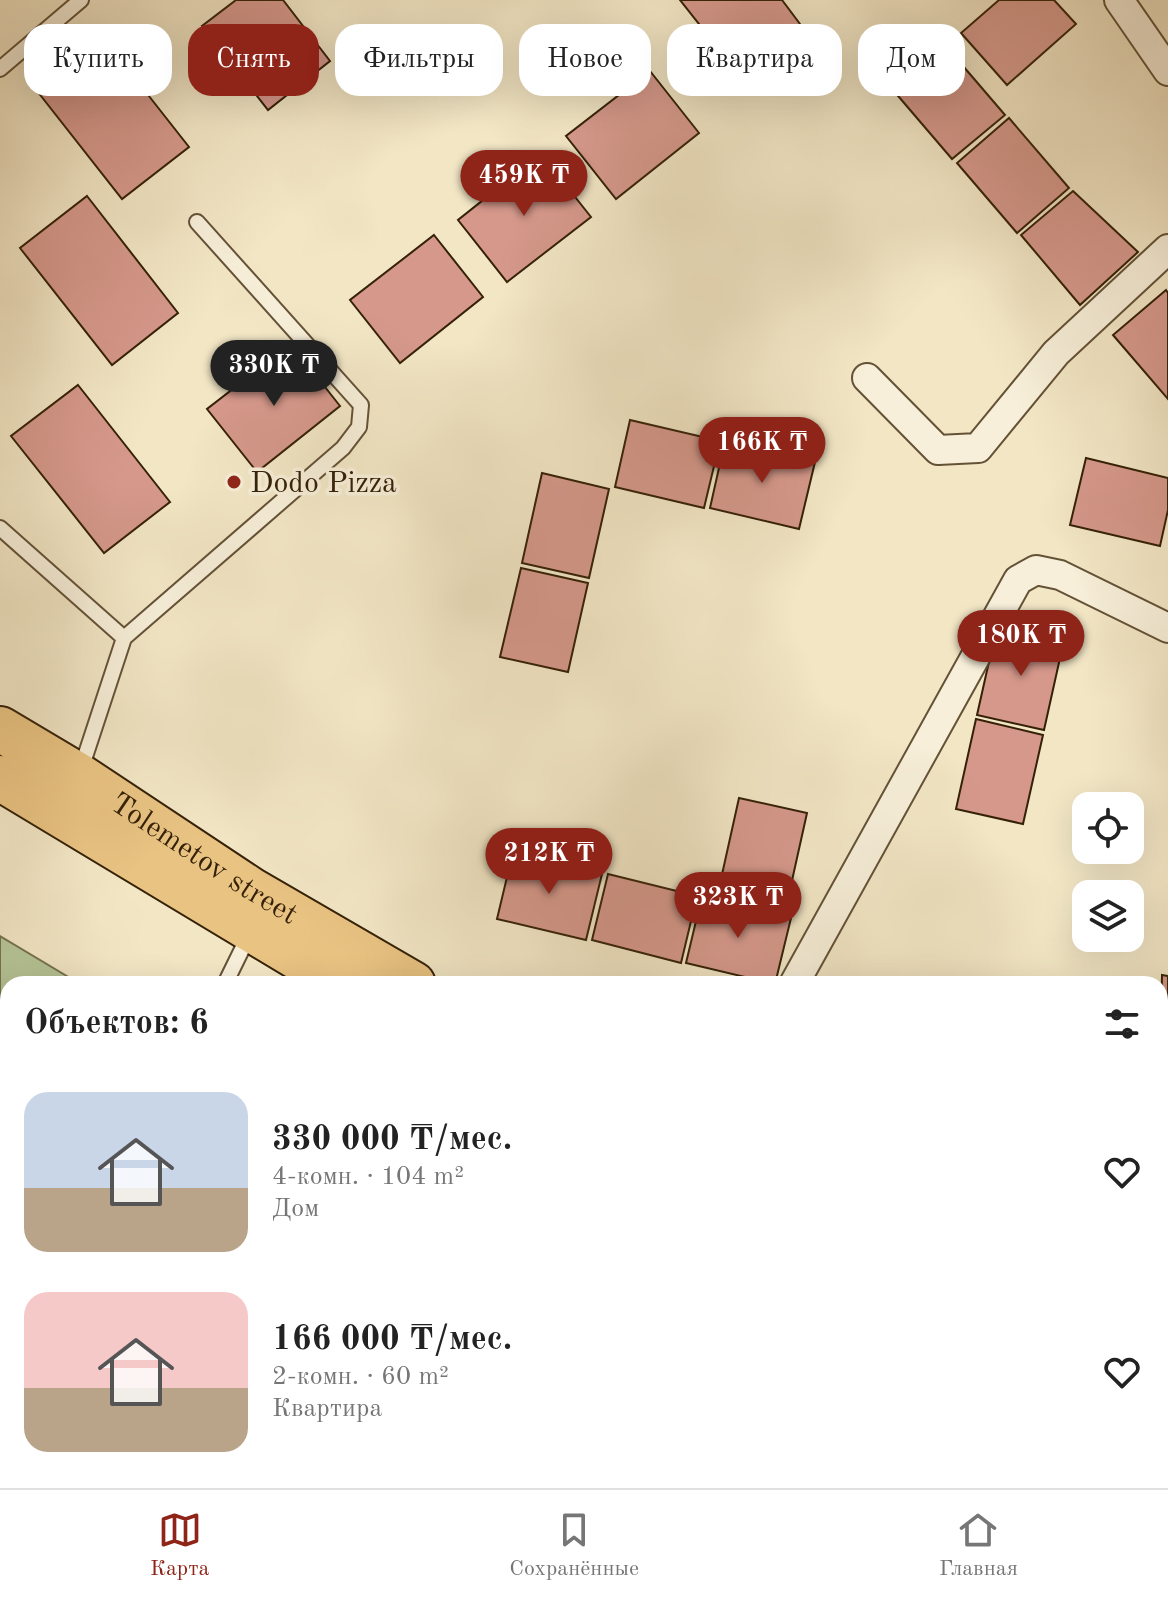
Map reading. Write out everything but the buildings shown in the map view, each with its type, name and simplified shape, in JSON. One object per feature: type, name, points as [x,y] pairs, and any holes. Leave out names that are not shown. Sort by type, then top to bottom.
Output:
[{"type":"main road","name":"Tolemetov street","points":[[0,729],[79,776],[260,915],[332,976]]},
{"type":"main road","name":"Tolemetov street","points":[[0,778],[260,915],[395,976]]},
{"type":"street","points":[[1119,0],[1168,71]]},
{"type":"street","points":[[867,378],[938,450],[978,448],[1056,353],[1168,249]]},
{"type":"street","points":[[798,976],[1018,580],[1036,570],[1060,575],[1168,628]]},
{"type":"lane","points":[[0,69],[81,0]]},
{"type":"lane","points":[[79,776],[124,638],[343,448],[359,427],[361,405],[197,222]]},
{"type":"lane","points":[[0,528],[124,638]]},
{"type":"lane","points":[[229,976],[260,915]]},
{"type":"green space","points":[[0,936],[67,976],[0,976]]},
{"type":"place","name":"Dodo Pizza","points":[[234,482]]}]
